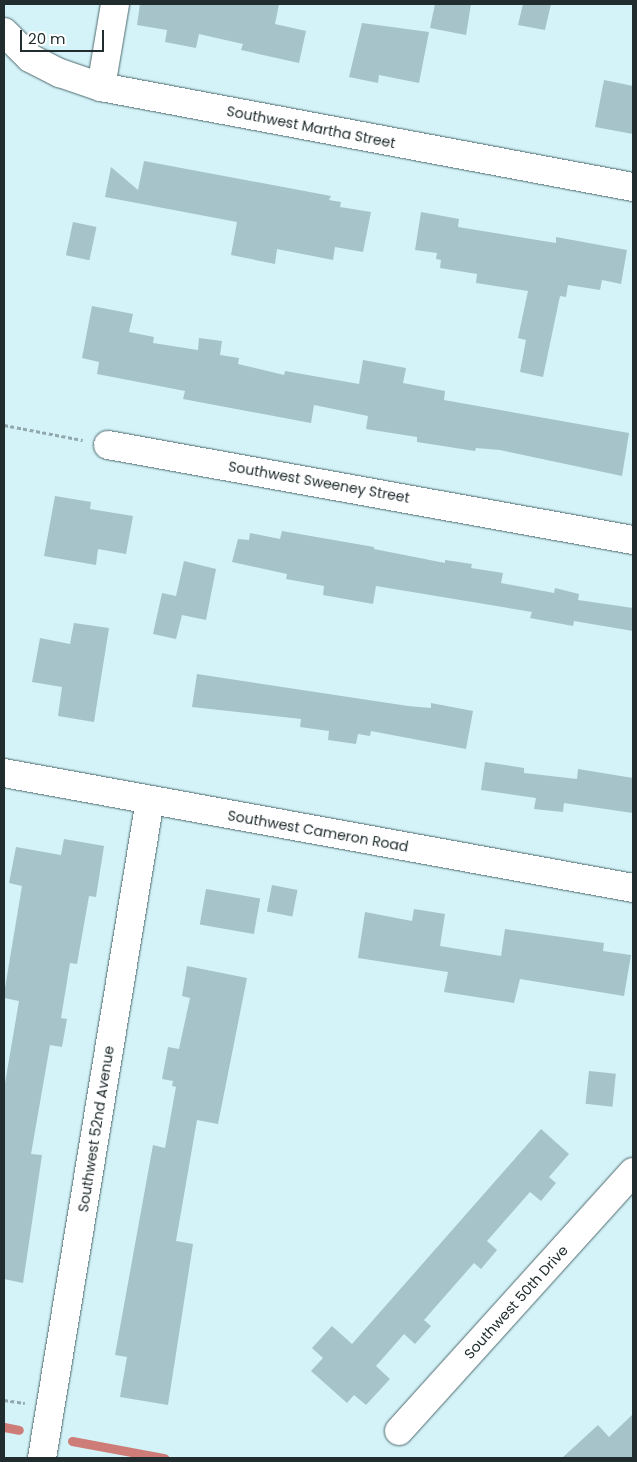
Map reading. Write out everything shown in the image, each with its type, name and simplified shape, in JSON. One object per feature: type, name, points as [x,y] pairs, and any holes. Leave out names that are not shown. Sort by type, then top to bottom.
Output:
[{"type":"street","points":[[102,87],[115,4]]},
{"type":"street","name":"Southwest Martha Street","points":[[4,32],[30,58],[60,74],[102,87],[633,187]]},
{"type":"street","name":"Southwest Sweeney Street","points":[[108,445],[633,540]]},
{"type":"street","name":"Southwest Cameron Road","points":[[4,773],[633,888]]},
{"type":"street","name":"Southwest 52nd Avenue","points":[[42,1458],[150,800]]},
{"type":"street","name":"Southwest 50th Drive","points":[[398,1431],[633,1172]]},
{"type":"path","points":[[4,425],[108,445]]},
{"type":"building","points":[[140,4],[279,4],[275,24],[306,31],[299,63],[241,50],[243,44],[199,34],[196,48],[165,42],[167,30],[137,25]]},
{"type":"building","points":[[435,4],[471,4],[466,35],[430,28]]},
{"type":"building","points":[[523,4],[551,4],[545,30],[518,25]]},
{"type":"building","points":[[362,23],[429,32],[419,83],[379,75],[378,83],[349,77]]},
{"type":"building","points":[[604,80],[633,86],[633,134],[595,127]]},
{"type":"building","points":[[144,161],[331,196],[329,200],[341,202],[340,207],[371,212],[363,252],[335,247],[333,260],[277,249],[275,264],[231,255],[237,222],[105,197],[111,167],[138,190]]},
{"type":"building","points":[[421,212],[459,219],[458,227],[556,243],[556,237],[627,250],[621,284],[602,280],[600,290],[568,285],[566,297],[560,296],[543,377],[520,372],[526,340],[518,338],[528,291],[476,283],[477,274],[440,268],[441,260],[436,259],[437,253],[415,250]]},
{"type":"building","points":[[73,222],[96,227],[89,260],[66,255]]},
{"type":"building","points":[[92,306],[133,314],[129,332],[154,337],[153,343],[198,350],[199,338],[222,341],[220,355],[239,358],[238,364],[284,375],[285,371],[359,384],[363,360],[406,368],[403,383],[445,391],[444,400],[629,433],[622,476],[500,450],[476,448],[475,451],[417,442],[417,437],[366,429],[368,416],[314,405],[311,423],[183,399],[185,391],[97,374],[99,362],[82,358]]},
{"type":"building","points":[[55,496],[91,502],[90,509],[133,516],[126,554],[98,549],[96,565],[44,556]]},
{"type":"building","points":[[282,531],[374,547],[374,549],[445,563],[445,560],[472,564],[471,568],[503,573],[501,583],[554,593],[555,588],[579,594],[578,600],[633,608],[633,631],[574,621],[573,626],[530,618],[532,612],[376,586],[373,604],[323,595],[324,586],[286,579],[287,574],[232,562],[238,539],[249,540],[250,533],[280,539]]},
{"type":"building","points":[[184,561],[216,569],[206,620],[182,615],[176,639],[153,634],[162,593],[176,596]]},
{"type":"building","points":[[74,623],[109,628],[94,722],[58,716],[62,687],[32,682],[40,638],[70,644]]},
{"type":"building","points":[[197,674],[408,706],[431,708],[431,703],[473,711],[466,749],[371,731],[370,736],[358,734],[356,744],[328,740],[329,731],[300,727],[301,719],[192,707]]},
{"type":"building","points":[[485,762],[524,768],[524,773],[577,779],[578,769],[633,778],[633,813],[564,803],[563,812],[534,809],[536,798],[481,790]]},
{"type":"building","points":[[64,839],[104,846],[96,897],[89,896],[77,964],[70,963],[61,1018],[67,1019],[62,1047],[50,1045],[31,1154],[42,1155],[23,1283],[4,1279],[4,1089],[19,1001],[4,998],[4,994],[22,886],[9,883],[16,847],[61,855]]},
{"type":"building","points":[[272,885],[298,890],[292,916],[267,912]]},
{"type":"building","points":[[206,889],[260,899],[254,934],[200,924]]},
{"type":"building","points":[[414,909],[445,914],[440,946],[501,956],[505,929],[604,943],[603,951],[631,955],[624,996],[520,979],[514,1003],[444,992],[448,972],[358,958],[365,912],[412,921]]},
{"type":"building","points":[[187,966],[247,978],[218,1124],[197,1120],[176,1241],[193,1244],[168,1405],[120,1397],[127,1357],[115,1355],[153,1145],[165,1148],[176,1087],[172,1086],[173,1081],[162,1079],[168,1047],[179,1049],[190,998],[182,996]]},
{"type":"building","points":[[589,1071],[616,1074],[612,1107],[586,1104]]},
{"type":"building","points":[[541,1129],[569,1154],[549,1177],[556,1183],[541,1201],[530,1192],[487,1241],[497,1250],[481,1269],[474,1263],[424,1320],[431,1326],[415,1344],[404,1334],[376,1366],[390,1379],[366,1405],[354,1395],[347,1403],[311,1371],[323,1358],[312,1348],[332,1326],[352,1344]]},
{"type":"building","points":[[633,1414],[633,1458],[562,1458],[598,1425],[609,1437]]},
{"type":"waterway","points":[[4,1427],[19,1430]]},
{"type":"waterway","points":[[72,1441],[164,1458]]}]
